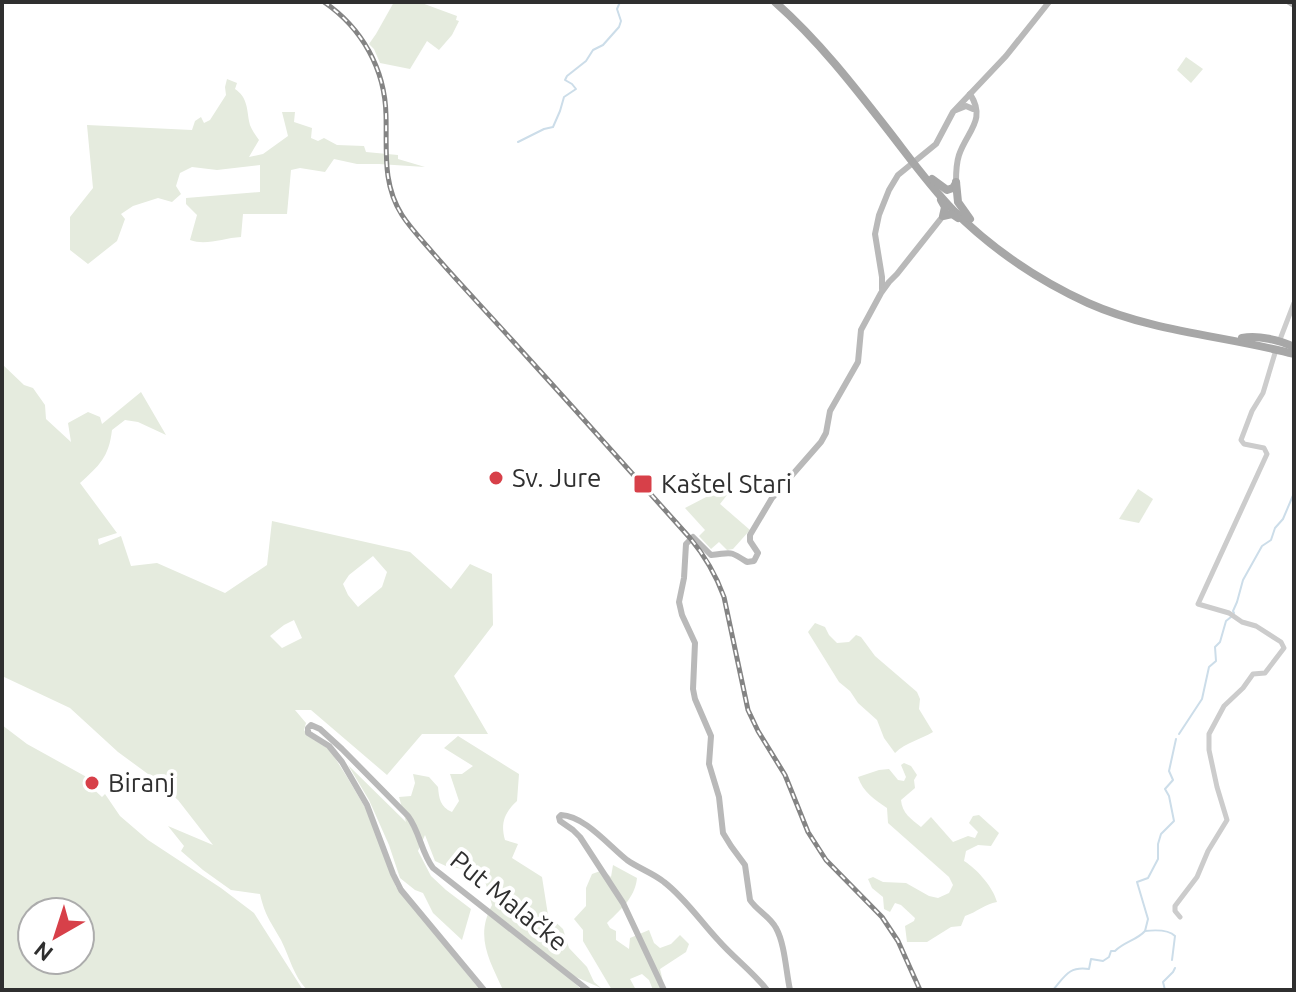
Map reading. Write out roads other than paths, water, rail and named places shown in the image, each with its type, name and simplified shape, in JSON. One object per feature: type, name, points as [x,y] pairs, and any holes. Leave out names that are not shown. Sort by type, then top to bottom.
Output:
[{"type":"main road","points":[[775,2],[832,60],[940,195],[1021,267],[1088,303],[1153,324],[1293,350]]},
{"type":"main road","points":[[783,2],[835,57],[967,220],[1033,268],[1092,298],[1157,320],[1293,350]]},
{"type":"main road","points":[[790,990],[778,930],[750,900],[745,865],[723,833],[719,797],[709,764],[711,736],[693,689],[695,643],[679,608],[686,544],[693,537],[711,555],[730,553],[747,562],[757,558],[750,535],[772,498],[821,442],[830,411],[858,362],[861,330],[885,281],[875,234],[889,190],[898,175],[936,144],[953,112],[1006,56],[1049,2]]},
{"type":"main road","points":[[967,220],[958,202],[956,182],[959,155],[976,122],[974,100],[968,96]]},
{"type":"main road","points":[[953,112],[966,106],[975,112]]},
{"type":"main road","points":[[932,179],[947,190],[953,188],[956,182]]},
{"type":"main road","points":[[885,281],[901,268],[943,216],[945,207],[940,195]]},
{"type":"main road","points":[[943,216],[952,214],[967,220]]},
{"type":"main road","points":[[1242,338],[1279,342],[1293,350]]},
{"type":"main road","points":[[1260,346],[1275,353],[1285,354],[1293,350]]},
{"type":"main road","name":"Put Malačke","points":[[484,990],[401,890],[367,805],[334,751],[324,741],[308,733],[311,725],[342,749],[408,816],[433,868],[588,990]]},
{"type":"main road","points":[[664,990],[623,903],[580,837],[560,821],[561,815],[567,815],[586,826],[627,859],[672,888],[767,990]]},
{"type":"street","points":[[1279,342],[1294,303]]},
{"type":"street","points":[[1180,917],[1175,906],[1197,877],[1227,820],[1209,750],[1209,734],[1227,702],[1253,674],[1265,673],[1284,648],[1281,642],[1256,626],[1242,622],[1229,613],[1198,604],[1266,458],[1266,450],[1244,444],[1241,440],[1263,393],[1275,353]]},
{"type":"waterway","points":[[518,142],[553,127],[564,97],[576,89],[565,80],[567,76],[619,27],[621,21],[617,9],[620,2]]},
{"type":"waterway","points":[[1234,613],[1243,580],[1262,546],[1271,540],[1294,493]]},
{"type":"waterway","points":[[1179,734],[1202,699],[1209,667],[1216,661],[1215,647],[1220,642],[1226,621],[1231,617]]},
{"type":"waterway","points":[[1172,960],[1175,936],[1165,931],[1145,931],[1148,919],[1137,882],[1148,878],[1158,859],[1161,834],[1174,821],[1165,789],[1173,780],[1169,771],[1176,739]]},
{"type":"waterway","points":[[1053,990],[1068,973],[1089,969],[1091,959],[1103,961],[1111,951],[1145,931]]},
{"type":"waterway","points":[[1165,990],[1163,982],[1175,968]]},
{"type":"railway","points":[[324,2],[350,24],[376,66],[385,98],[388,179],[402,215],[442,264],[690,538],[705,559],[724,597],[748,710],[785,775],[808,832],[826,860],[882,917],[898,941],[920,990]]},
{"type":"place","name":"Sv. Jure","points":[[496,478]]},
{"type":"place","name":"Kaštel Stari","points":[[643,484]]},
{"type":"place","name":"Biranj","points":[[92,783]]}]
